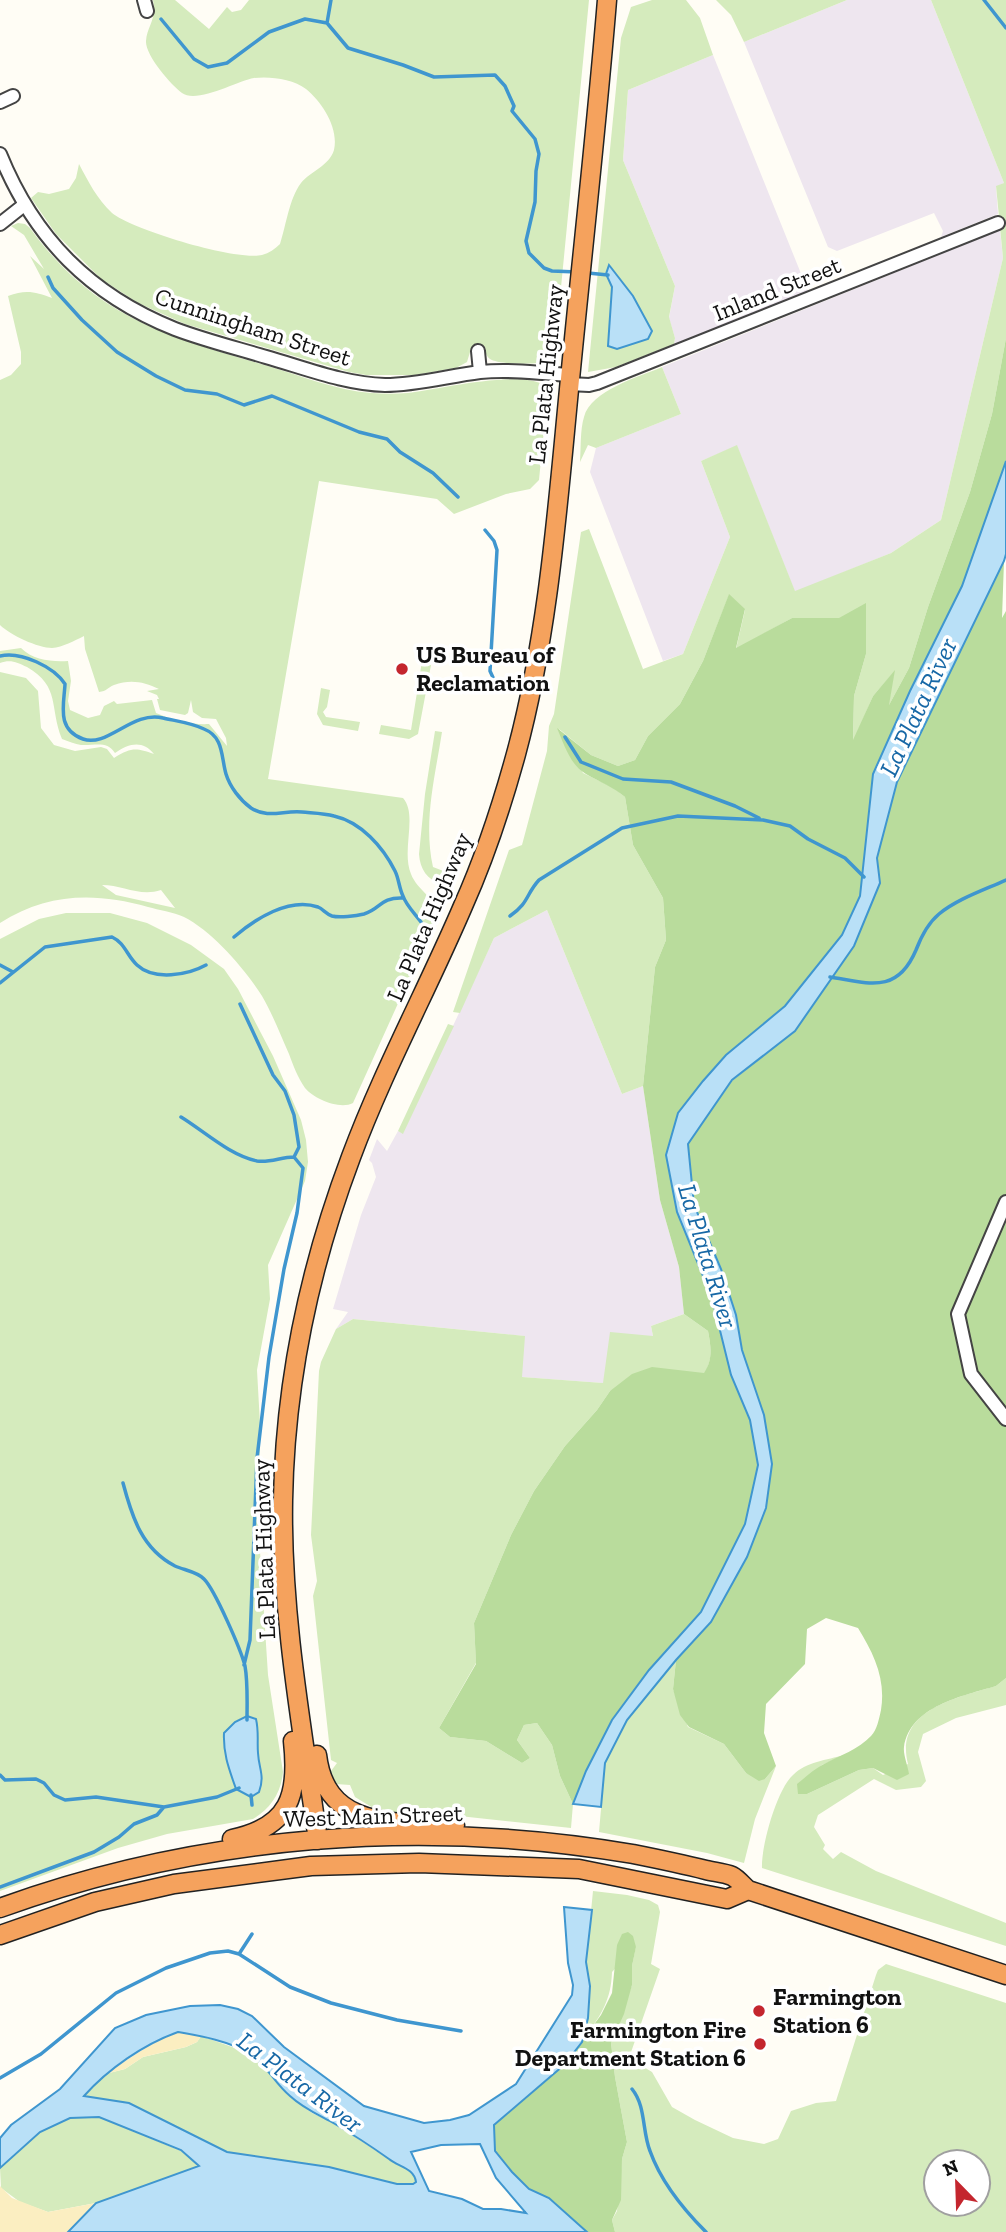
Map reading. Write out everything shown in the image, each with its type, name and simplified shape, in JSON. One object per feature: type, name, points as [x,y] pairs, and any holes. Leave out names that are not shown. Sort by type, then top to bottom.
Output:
[{"type":"highway","name":"La Plata Highway","points":[[318,1840],[286,1585],[283,1488],[288,1416],[308,1301],[323,1240],[352,1152],[464,905],[500,808],[536,666],[545,614],[607,0]]},
{"type":"highway","points":[[123,1870],[128,1864],[144,1857],[259,1832],[279,1817],[290,1798],[295,1770],[285,1690],[295,1670],[309,1687],[320,1774],[331,1795],[349,1811],[378,1820],[535,1831],[542,1835],[546,1843]]},
{"type":"highway","name":"West Main Street","points":[[0,1909],[123,1870],[239,1848],[318,1840],[443,1836],[581,1845],[670,1861],[732,1876],[748,1890],[1006,1975]]},
{"type":"highway","points":[[121,1896],[138,1886],[279,1861],[296,1855],[318,1840],[351,1856],[393,1855],[419,1863]]},
{"type":"highway","name":"West Main Street","points":[[0,1935],[95,1902],[174,1884],[311,1866],[419,1863],[579,1869],[727,1899],[748,1890]]},
{"type":"street","points":[[0,102],[13,96]]},
{"type":"street","name":"Cunningham Street","points":[[0,154],[24,205],[62,256],[98,288],[120,303],[177,330],[326,374],[369,383],[412,383],[507,370],[570,379]]},
{"type":"street","points":[[0,224],[24,205]]},
{"type":"street","name":"Inland Street","points":[[570,379],[589,385],[597,383],[998,222]]},
{"type":"street","points":[[478,351],[480,372]]},
{"type":"street","points":[[1006,1202],[958,1314],[971,1374],[1006,1419]]},
{"type":"shaded area","points":[[847,0],[931,0],[1004,183],[996,187],[998,214],[941,237],[943,231],[934,213],[837,251],[828,247],[744,42]]},
{"type":"shaded area","points":[[713,55],[808,291],[674,344],[675,338],[669,318],[675,286],[623,160],[628,90]]},
{"type":"shaded area","points":[[1000,230],[1003,258],[941,520],[891,553],[795,592],[737,446],[701,461],[730,537],[683,654],[663,661],[590,472],[596,448],[681,414],[662,367]]},
{"type":"shaded area","points":[[547,910],[622,1094],[643,1086],[660,1200],[679,1267],[684,1314],[651,1326],[653,1336],[603,1383],[521,1377],[524,1336],[353,1319],[336,1329],[348,1312],[333,1309],[361,1215],[376,1177],[369,1160],[377,1139],[387,1151],[398,1131],[403,1133],[494,938]]},
{"type":"green space","points":[[153,0],[175,0],[209,29],[227,7],[232,12],[241,10],[249,0],[589,0],[552,360],[531,363],[495,361],[487,356],[484,350],[470,352],[467,362],[456,368],[415,375],[366,375],[349,372],[185,324],[138,303],[101,279],[56,234],[31,198],[38,192],[49,194],[69,189],[76,178],[79,164],[102,202],[123,220],[185,243],[249,256],[262,255],[280,244],[297,189],[332,156],[334,150],[334,133],[328,116],[312,94],[295,83],[274,78],[254,78],[207,94],[189,96],[182,93],[160,69],[147,47],[147,36],[154,13]]},
{"type":"green space","points":[[652,0],[686,0],[700,18],[713,55],[628,90],[623,160],[675,286],[669,317],[674,344],[616,367],[588,372],[621,38],[631,7]]},
{"type":"green space","points":[[716,0],[847,0],[744,42],[731,15]]},
{"type":"green space","points":[[931,0],[1006,0],[1006,338],[992,414],[970,492],[909,668],[888,707],[894,672],[873,696],[853,742],[854,696],[866,654],[839,618],[792,618],[736,649],[745,610],[729,595],[703,661],[680,704],[648,736],[635,760],[618,766],[591,755],[559,729],[583,773],[614,788],[625,797],[633,845],[663,898],[666,940],[655,967],[643,1086],[622,1094],[547,910],[494,938],[460,1013],[453,1012],[509,850],[522,845],[554,714],[581,532],[589,529],[643,669],[683,654],[730,537],[701,461],[737,445],[795,591],[891,553],[941,520],[1003,258],[996,186],[1004,183]]},
{"type":"green space","points":[[25,224],[80,283],[136,320],[198,345],[319,382],[344,389],[385,394],[503,380],[537,382],[548,388],[543,393],[547,398],[539,480],[530,489],[506,494],[454,514],[437,499],[319,481],[268,779],[403,798],[409,814],[408,865],[417,885],[433,903],[438,915],[353,1103],[348,1105],[328,1102],[314,1096],[305,1088],[270,1010],[255,985],[217,941],[184,917],[128,902],[72,898],[36,906],[0,923],[0,672],[26,678],[38,691],[41,728],[54,745],[75,751],[101,747],[107,749],[114,758],[134,750],[154,754],[136,744],[115,753],[108,746],[81,745],[62,739],[50,690],[45,682],[20,664],[10,661],[0,663],[0,651],[21,648],[43,659],[68,661],[71,681],[68,701],[70,710],[88,718],[100,715],[104,706],[114,701],[117,704],[152,700],[156,713],[182,722],[209,724],[227,746],[216,719],[202,718],[193,712],[191,700],[185,715],[160,710],[157,695],[147,691],[159,689],[143,683],[120,683],[99,692],[85,649],[84,636],[52,648],[24,640],[0,625],[0,380],[11,375],[21,364],[21,352],[8,296],[31,292],[52,298],[30,256],[44,269],[24,235],[11,226]],"holes":[[[102,885],[146,892],[161,890],[175,908],[116,895]]]},
{"type":"green space","points":[[1006,338],[1006,461],[962,586],[873,774],[860,896],[842,935],[785,1006],[726,1055],[678,1113],[677,1212],[712,1298],[731,1375],[750,1420],[758,1465],[745,1524],[701,1612],[649,1670],[586,1771],[573,1804],[560,1776],[552,1745],[537,1723],[524,1725],[517,1740],[530,1758],[522,1763],[486,1741],[450,1737],[439,1728],[476,1664],[474,1623],[511,1535],[534,1491],[565,1446],[610,1391],[632,1374],[652,1367],[704,1373],[709,1363],[710,1348],[708,1331],[684,1314],[679,1267],[660,1200],[643,1086],[655,967],[666,940],[663,898],[633,845],[625,797],[580,770],[568,754],[557,728],[591,755],[618,766],[635,760],[648,736],[680,704],[703,661],[729,594],[745,609],[736,648],[792,618],[839,618],[866,603],[866,654],[854,696],[853,740],[873,696],[895,670],[889,705],[909,668],[970,492],[992,414]]},
{"type":"green space","points":[[662,367],[681,414],[596,448],[588,445],[580,462],[582,428],[588,408],[606,392]]},
{"type":"green space","points":[[1004,561],[1002,618],[1006,611],[1006,1678],[996,1686],[940,1705],[916,1722],[908,1733],[904,1747],[909,1774],[897,1780],[873,1768],[859,1770],[807,1794],[798,1794],[797,1784],[820,1766],[861,1745],[873,1734],[878,1724],[882,1699],[880,1677],[874,1657],[858,1628],[826,1618],[807,1629],[805,1664],[766,1704],[764,1733],[776,1766],[765,1779],[759,1781],[746,1773],[724,1744],[689,1727],[680,1715],[673,1689],[676,1660],[711,1622],[747,1557],[766,1508],[764,1415],[742,1350],[736,1314],[721,1269],[694,1205],[688,1144],[732,1081],[795,1031],[880,883],[877,858],[897,782]]},
{"type":"green space","points":[[422,661],[431,665],[418,734],[409,739],[379,734],[381,725],[411,730]]},
{"type":"green space","points":[[321,688],[330,690],[327,707],[323,712],[326,717],[360,722],[358,731],[323,725],[317,714]]},
{"type":"green space","points":[[435,731],[442,732],[431,800],[429,833],[433,867],[446,872],[442,884],[425,873],[419,854]]},
{"type":"green space","points":[[66,913],[110,913],[147,923],[191,945],[224,969],[238,989],[273,1056],[301,1120],[308,1162],[305,1181],[268,1265],[270,1299],[257,1370],[260,1424],[259,1536],[268,1675],[283,1772],[274,1799],[253,1819],[167,1834],[118,1848],[0,1891],[0,939],[39,919]]},
{"type":"green space","points":[[448,1024],[454,1026],[403,1134],[398,1131]]},
{"type":"green space","points":[[684,1314],[708,1331],[709,1364],[704,1374],[686,1372],[610,1391],[565,1446],[534,1491],[511,1535],[474,1623],[476,1663],[439,1728],[450,1737],[486,1741],[522,1763],[530,1758],[517,1740],[524,1725],[537,1723],[552,1745],[560,1776],[573,1804],[571,1828],[450,1815],[378,1811],[355,1797],[350,1785],[336,1784],[331,1771],[337,1763],[331,1760],[313,1596],[317,1581],[311,1535],[319,1371],[336,1329],[353,1319],[525,1336],[522,1377],[603,1383],[610,1332],[653,1336],[651,1326]]},
{"type":"green space","points":[[676,1660],[673,1689],[688,1727],[724,1744],[746,1773],[765,1779],[776,1766],[755,1819],[744,1863],[599,1832],[605,1763],[627,1720]]},
{"type":"green space","points":[[1006,1678],[1006,1705],[956,1718],[923,1734],[918,1752],[926,1781],[921,1787],[896,1790],[874,1779],[818,1815],[814,1827],[825,1845],[823,1849],[833,1859],[841,1852],[876,1871],[1006,1923],[1006,1946],[762,1868],[767,1833],[776,1805],[787,1782],[798,1771],[817,1762],[844,1755],[822,1765],[807,1794],[859,1770],[873,1768],[883,1775],[908,1764],[906,1746],[910,1731],[919,1719],[932,1709],[996,1686]]},
{"type":"green space","points":[[593,1891],[627,1895],[658,1905],[660,1912],[651,1964],[660,1969],[629,2058],[652,2072],[672,2107],[733,2138],[764,2144],[778,2139],[791,2111],[816,2103],[836,2101],[876,1975],[886,1964],[1006,2003],[1006,2232],[615,2232],[612,2220],[617,2211],[622,2159],[627,2142],[611,2043],[632,1985],[636,1946],[612,1972],[607,2001],[582,2042],[588,2018],[590,1986],[586,1962]]},
{"type":"green space","points":[[628,1932],[633,1936],[636,1947],[632,1985],[624,2014],[611,2043],[627,2142],[622,2159],[621,2200],[612,2220],[615,2232],[587,2232],[549,2198],[529,2189],[512,2172],[495,2152],[494,2125],[564,2065],[601,2015],[612,1993],[617,1945],[622,1934]]},
{"type":"green space","points":[[201,2036],[249,2053],[288,2095],[312,2113],[334,2123],[396,2164],[409,2169],[416,2182],[397,2184],[329,2167],[227,2152],[129,2103],[84,2096],[105,2074],[125,2069],[143,2057],[186,2047],[197,2042]]},
{"type":"green space","points":[[99,2117],[181,2151],[199,2166],[96,2203],[48,2212],[20,2202],[1,2188],[0,2168],[40,2132],[70,2118]]},
{"type":"sand","points":[[178,2032],[201,2036],[197,2042],[186,2047],[143,2057],[125,2069],[105,2074],[161,2038]]},
{"type":"sand","points":[[0,2186],[12,2198],[48,2212],[96,2203],[68,2232],[0,2232]]},
{"type":"water","points":[[609,265],[633,296],[652,331],[648,339],[617,349],[608,346],[612,287],[606,274]]},
{"type":"water","name":"La Plata River","points":[[1006,461],[1004,561],[897,782],[877,858],[880,883],[854,946],[795,1031],[732,1080],[688,1144],[694,1205],[721,1269],[736,1315],[742,1350],[764,1415],[772,1464],[766,1508],[747,1557],[711,1622],[627,1720],[605,1763],[601,1807],[573,1804],[586,1771],[612,1720],[649,1670],[701,1612],[745,1524],[758,1465],[750,1420],[731,1375],[712,1298],[677,1212],[666,1155],[678,1113],[726,1055],[785,1006],[842,935],[860,896],[873,774],[962,586]]},
{"type":"water","points":[[247,1716],[256,1719],[262,1777],[259,1792],[251,1797],[236,1789],[224,1748],[224,1733],[235,1722]]},
{"type":"water","name":"La Plata River","points":[[564,1907],[592,1910],[586,1962],[590,1986],[588,2018],[582,2042],[564,2065],[494,2125],[495,2151],[529,2189],[549,2198],[587,2232],[68,2232],[96,2203],[199,2166],[181,2150],[99,2117],[70,2118],[40,2132],[0,2168],[0,2138],[11,2125],[60,2089],[115,2028],[146,2015],[190,2006],[220,2005],[252,2016],[284,2047],[364,2106],[424,2123],[469,2115],[516,2084],[572,1995],[573,1985],[568,1963]],"holes":[[[178,2032],[224,2042],[250,2054],[295,2101],[409,2171],[416,2182],[397,2184],[329,2167],[227,2152],[129,2103],[84,2096],[127,2058]],[[480,2144],[496,2178],[526,2213],[483,2209],[462,2199],[429,2191],[411,2152],[441,2145]]]},
{"type":"waterway","points":[[327,23],[331,0]]},
{"type":"waterway","points":[[984,0],[1006,28]]},
{"type":"waterway","points":[[161,19],[194,59],[208,67],[227,63],[269,32],[305,19],[327,23],[348,48],[434,77],[495,75],[505,86],[514,106],[512,111],[535,139],[539,154],[535,202],[526,241],[529,253],[544,268],[577,272]]},
{"type":"waterway","points":[[588,273],[608,275]]},
{"type":"waterway","points":[[48,277],[53,288],[82,320],[117,352],[156,376],[185,390],[217,394],[244,405],[272,396],[359,432],[387,439],[400,452],[433,473],[458,497]]},
{"type":"waterway","points":[[485,530],[497,550],[490,671],[496,684],[503,689]]},
{"type":"waterway","points":[[0,656],[27,658],[45,666],[60,678],[65,684],[65,723],[74,735],[83,739],[101,738],[141,719],[152,717],[189,724],[210,733],[221,748],[230,784],[251,808],[270,814],[295,812],[330,815],[344,819],[370,837],[390,862],[404,899],[421,922]]},
{"type":"waterway","points":[[565,737],[581,762],[623,779],[671,782],[759,818]]},
{"type":"waterway","points":[[510,916],[521,907],[539,880],[622,828],[678,816],[763,820],[790,826],[808,839],[845,858],[864,877]]},
{"type":"waterway","points":[[830,977],[869,983],[890,980],[900,974],[908,964],[925,931],[939,914],[962,899],[1006,880]]},
{"type":"waterway","points":[[234,937],[252,923],[284,907],[307,905],[318,907],[332,916],[348,917],[370,912],[390,899],[403,898]]},
{"type":"waterway","points":[[0,983],[45,947],[112,937],[137,965],[152,973],[181,974],[206,965]]},
{"type":"waterway","points":[[0,965],[13,972]]},
{"type":"waterway","points":[[240,1004],[273,1075],[285,1091],[294,1115],[299,1147],[294,1157]]},
{"type":"waterway","points":[[181,1117],[247,1158],[262,1161],[294,1157],[303,1168],[269,1357],[257,1458],[250,1640],[244,1665]]},
{"type":"waterway","points":[[123,1483],[140,1531],[154,1551],[175,1566],[195,1573],[209,1585],[245,1666],[247,1720]]},
{"type":"waterway","points":[[0,1775],[5,1780],[36,1779],[44,1783],[54,1795],[65,1800],[96,1797],[164,1807],[217,1797],[239,1788]]},
{"type":"waterway","points":[[251,1795],[252,1805]]},
{"type":"waterway","points":[[0,1887],[94,1852],[134,1824],[157,1815],[163,1808]]},
{"type":"waterway","points":[[239,1954],[252,1934]]},
{"type":"waterway","points":[[0,2078],[41,2054],[116,1993],[166,1968],[210,1953],[228,1951],[239,1954],[290,1987],[331,2003],[397,2020],[461,2031]]},
{"type":"waterway","points":[[632,2089],[640,2103],[648,2143],[660,2173],[681,2204],[706,2232]]},
{"type":"place","name":"US Bureau of Reclamation","points":[[402,669]]},
{"type":"place","name":"Farmington Station 6","points":[[759,2011]]},
{"type":"place","name":"Farmington Fire Department Station 6","points":[[760,2044]]}]
